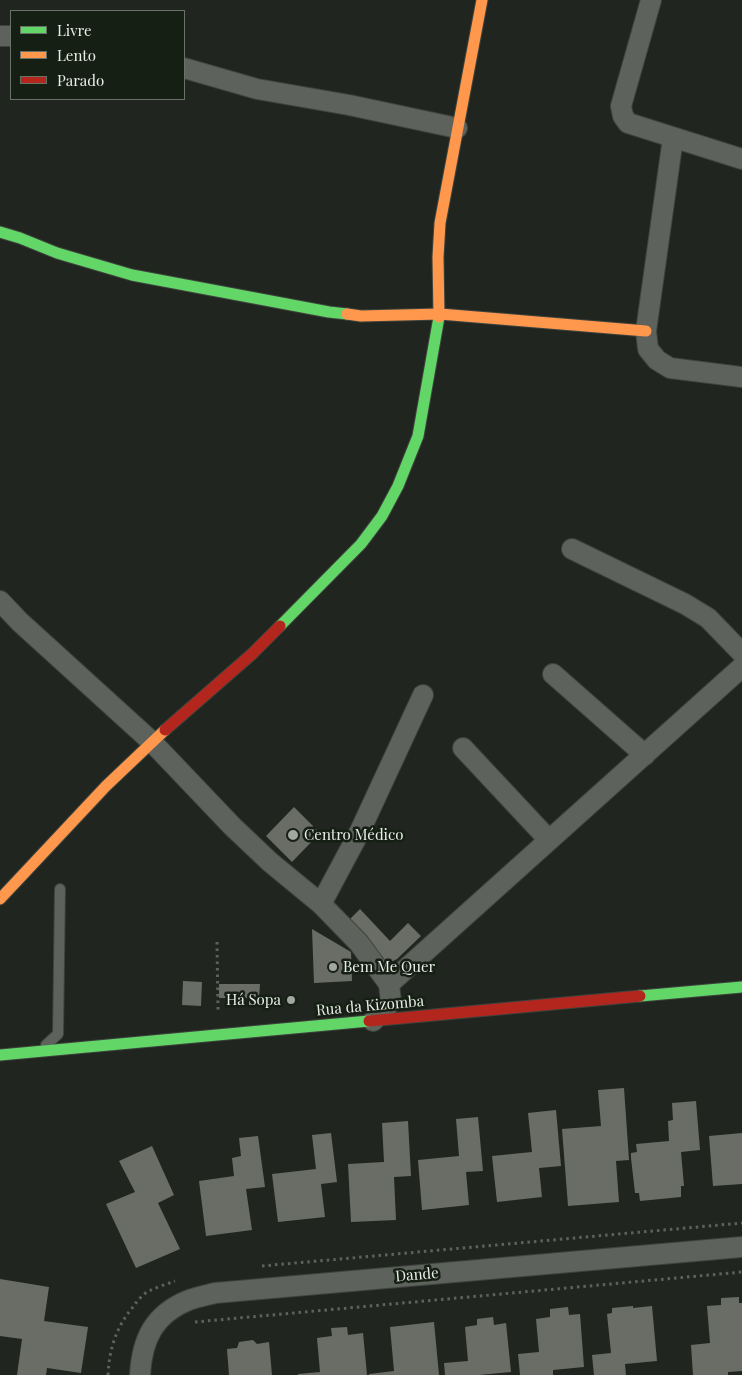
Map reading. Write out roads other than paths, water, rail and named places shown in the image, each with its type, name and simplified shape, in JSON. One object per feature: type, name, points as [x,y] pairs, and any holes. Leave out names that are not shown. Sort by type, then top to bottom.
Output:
[{"type":"street","points":[[0,899],[106,786],[152,742],[252,654],[360,544],[382,516],[398,486],[418,436],[440,314],[438,257],[440,223],[482,0]]},
{"type":"street","points":[[651,0],[621,106],[623,116],[628,123],[673,138],[741,155]]},
{"type":"street","points":[[185,68],[257,89],[349,105],[457,128]]},
{"type":"street","points":[[673,138],[646,331],[648,349],[657,360],[670,368],[742,377]]},
{"type":"street","points":[[0,232],[57,253],[132,274],[329,312],[360,316],[440,314],[646,331]]},
{"type":"street","points":[[572,549],[685,604],[708,618],[742,653]]},
{"type":"street","points":[[0,601],[20,622],[152,742],[232,826],[270,862],[321,904],[359,943],[389,984],[391,1002],[373,1021]]},
{"type":"street","points":[[389,984],[742,667]]},
{"type":"street","points":[[553,674],[644,755]]},
{"type":"street","points":[[321,904],[360,832],[423,695]]},
{"type":"street","points":[[463,748],[549,840]]},
{"type":"street","name":"Rua da Kizomba","points":[[0,1055],[742,987]]},
{"type":"street","name":"Dande","points":[[140,1375],[141,1360],[152,1327],[165,1314],[188,1300],[215,1293],[742,1247]]},
{"type":"lane","points":[[39,1052],[58,1034],[60,888]]},
{"type":"place","name":"Centro Médico","points":[[293,835]]},
{"type":"place","name":"Bem Me Quer","points":[[333,967]]},
{"type":"place","name":"Há Sopa","points":[[291,1000]]}]
